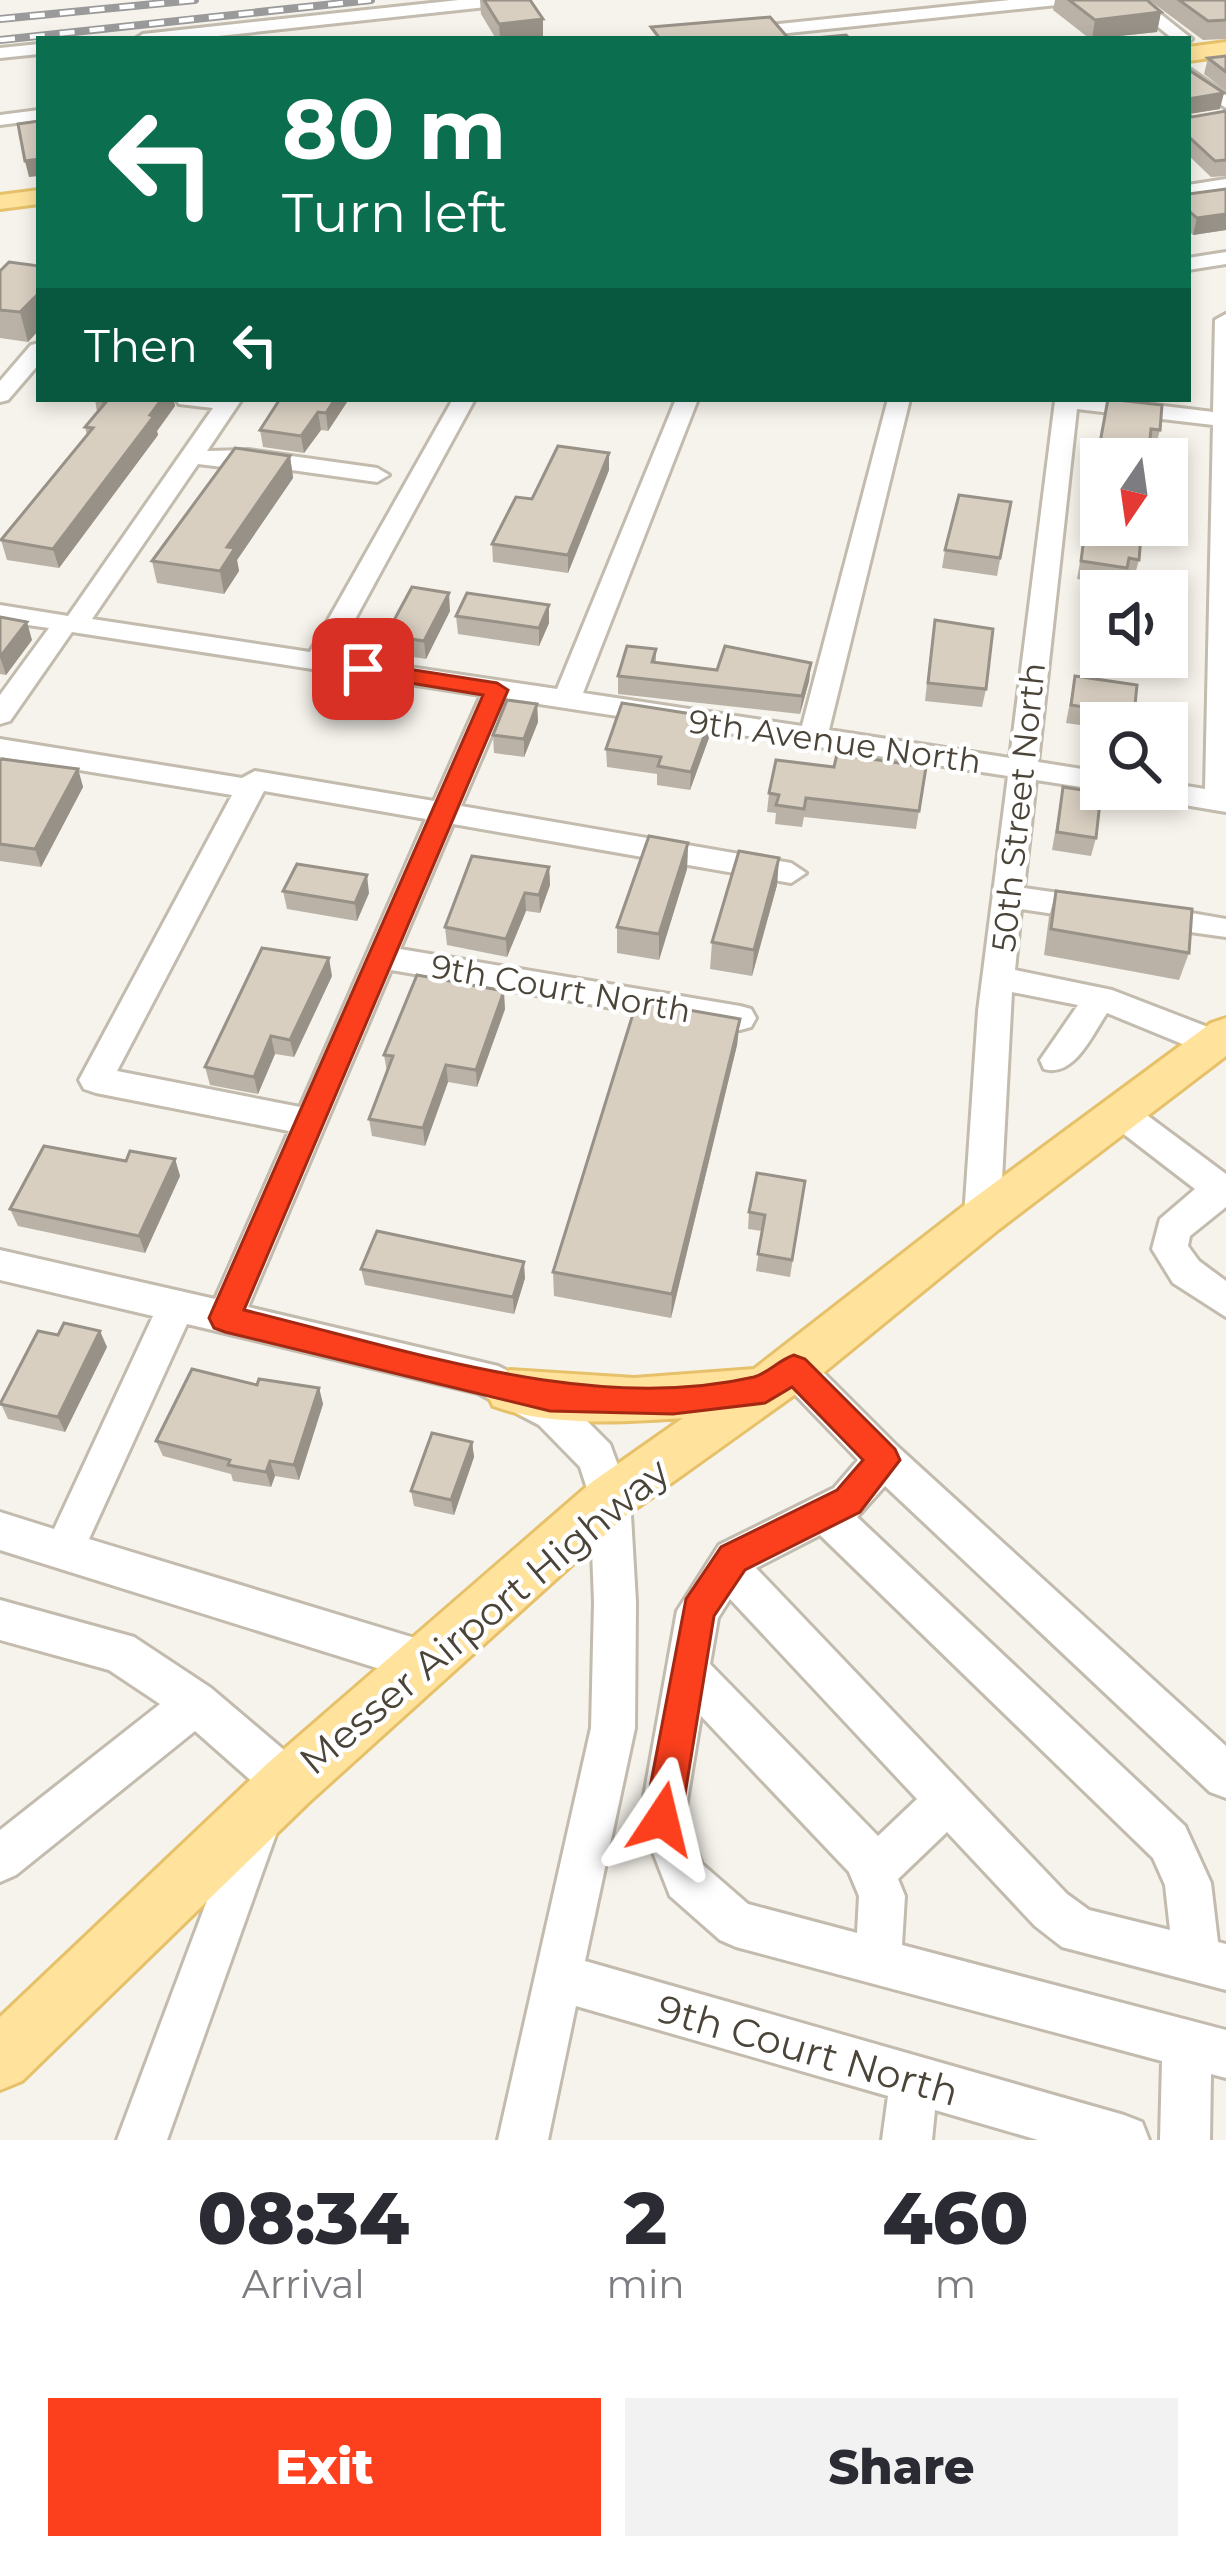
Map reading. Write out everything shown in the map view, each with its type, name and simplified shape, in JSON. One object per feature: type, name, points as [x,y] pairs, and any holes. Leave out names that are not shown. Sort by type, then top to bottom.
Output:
[{"type":"main road","points":[[1191,47],[1226,49]]},
{"type":"main road","points":[[0,202],[36,197]]},
{"type":"main road","name":"Messer Airport Highway","points":[[0,2059],[276,1796],[610,1498],[779,1379],[982,1217],[1220,1038]]},
{"type":"main road","points":[[510,1391],[550,1397],[673,1400],[779,1379]]},
{"type":"street","points":[[202,36],[281,32],[505,0]]},
{"type":"street","points":[[805,0],[835,33]]},
{"type":"street","points":[[708,36],[811,24],[835,33],[1057,0]]},
{"type":"street","points":[[1133,0],[1177,36]]},
{"type":"street","points":[[0,53],[36,50]]},
{"type":"street","points":[[1191,75],[1226,103]]},
{"type":"street","points":[[0,120],[36,115]]},
{"type":"street","points":[[1191,191],[1226,185]]},
{"type":"street","points":[[1191,263],[1226,258]]},
{"type":"street","points":[[1188,795],[1223,801],[1226,320]]},
{"type":"street","points":[[0,394],[28,377]]},
{"type":"street","points":[[0,715],[229,402]]},
{"type":"street","points":[[318,662],[462,402]]},
{"type":"street","points":[[566,701],[686,402]]},
{"type":"street","points":[[813,737],[898,402]]},
{"type":"street","name":"50th Street North","points":[[982,1217],[998,978],[1066,402]]},
{"type":"street","points":[[1082,402],[1226,420]]},
{"type":"street","points":[[191,456],[248,457],[377,475]]},
{"type":"street","name":"9th Avenue North","points":[[0,613],[1080,778]]},
{"type":"street","points":[[225,1318],[497,690]]},
{"type":"street","points":[[0,748],[251,789]]},
{"type":"street","points":[[310,1122],[96,1079],[255,781],[791,873]]},
{"type":"street","points":[[1009,896],[1220,928]]},
{"type":"street","name":"9th Court North","points":[[382,957],[740,1018]]},
{"type":"street","points":[[998,978],[1101,998],[1220,1038]]},
{"type":"street","points":[[1056,1060],[1101,998]]},
{"type":"street","points":[[1120,1113],[1223,1190],[1172,1228],[1170,1249],[1186,1272],[1226,1301]]},
{"type":"street","points":[[0,1265],[485,1378],[553,1413],[596,1456],[610,1498],[615,1602],[613,1727],[524,2140]]},
{"type":"street","points":[[64,1548],[176,1307]]},
{"type":"street","points":[[779,1379],[884,1460],[1226,1776]]},
{"type":"street","points":[[884,1460],[848,1501],[733,1558],[698,1611],[662,1819],[686,1880],[736,1924],[1206,2049],[1185,2140]]},
{"type":"street","points":[[824,1512],[1169,1842],[1188,1883],[1212,1963]]},
{"type":"street","points":[[0,1531],[428,1663]]},
{"type":"street","points":[[728,1567],[1052,1910],[1078,1931],[1212,1963]]},
{"type":"street","points":[[0,1620],[119,1652],[196,1703],[276,1796],[142,2140]]},
{"type":"street","points":[[688,1672],[866,1857],[882,1896],[878,1962]]},
{"type":"street","points":[[0,1859],[196,1703]]},
{"type":"street","points":[[872,1873],[948,1800]]},
{"type":"street","name":"9th Court North","points":[[561,1978],[1124,2140]]},
{"type":"street","points":[[907,2140],[914,2082]]},
{"type":"building","points":[[484,0],[530,0],[543,19],[499,24]]},
{"type":"building","points":[[1069,0],[1147,0],[1161,12],[1095,20]]},
{"type":"building","points":[[1179,0],[1226,0],[1226,20],[1208,21]]},
{"type":"building","points":[[770,17],[786,36],[658,36],[651,27]]},
{"type":"building","points":[[1226,56],[1226,72],[1208,58]]},
{"type":"building","points":[[1191,71],[1224,93],[1191,98]]},
{"type":"building","points":[[1226,111],[1226,160],[1215,161],[1191,139],[1192,117]]},
{"type":"building","points":[[36,121],[36,159],[25,161],[18,124]]},
{"type":"building","points":[[1226,189],[1226,214],[1197,218],[1191,213],[1191,194]]},
{"type":"building","points":[[9,262],[36,266],[36,296],[20,312],[0,310],[0,271]]},
{"type":"building","points":[[106,402],[160,402],[53,549],[1,540],[93,428],[85,427]]},
{"type":"building","points":[[278,402],[333,402],[326,413],[318,412],[301,436],[260,430]]},
{"type":"building","points":[[1107,402],[1162,405],[1160,430],[1151,429],[1150,438],[1101,438]]},
{"type":"building","points":[[558,446],[609,453],[568,555],[492,544],[516,497],[532,499]]},
{"type":"building","points":[[235,448],[290,456],[227,547],[235,548],[220,571],[152,561]]},
{"type":"building","points":[[959,495],[1011,502],[1000,558],[945,550]]},
{"type":"building","points":[[1083,546],[1140,546],[1139,560],[1129,558],[1127,568],[1081,561]]},
{"type":"building","points":[[412,587],[449,593],[424,641],[386,635]]},
{"type":"building","points":[[467,593],[549,605],[539,628],[456,616]]},
{"type":"building","points":[[0,617],[27,622],[0,657]]},
{"type":"building","points":[[935,620],[993,629],[986,689],[928,683]]},
{"type":"building","points":[[627,646],[656,649],[652,662],[717,670],[725,646],[811,663],[802,696],[618,676]]},
{"type":"building","points":[[1075,676],[1137,685],[1135,702],[1071,705]]},
{"type":"building","points":[[507,700],[537,704],[524,739],[493,735]]},
{"type":"building","points":[[622,703],[711,717],[691,772],[658,766],[661,757],[606,749]]},
{"type":"building","points":[[837,754],[926,767],[919,811],[806,798],[804,809],[776,805],[779,795],[769,793],[776,760],[834,767]]},
{"type":"building","points":[[2,759],[78,769],[35,849],[0,844]]},
{"type":"building","points":[[1063,787],[1080,790],[1080,810],[1099,810],[1096,838],[1057,832]]},
{"type":"building","points":[[649,836],[688,843],[659,934],[617,927]]},
{"type":"building","points":[[739,851],[779,858],[754,950],[712,942]]},
{"type":"building","points":[[472,856],[549,867],[539,895],[525,893],[506,939],[445,927]]},
{"type":"building","points":[[297,864],[367,875],[355,903],[283,891]]},
{"type":"building","points":[[1056,891],[1192,909],[1189,953],[1051,929]]},
{"type":"building","points":[[262,948],[329,958],[290,1040],[271,1036],[254,1077],[205,1067]]},
{"type":"building","points":[[417,975],[504,991],[476,1070],[446,1065],[423,1128],[369,1119],[393,1056],[384,1055]]},
{"type":"building","points":[[637,1001],[740,1019],[672,1294],[553,1272]]},
{"type":"building","points":[[44,1146],[126,1161],[130,1151],[175,1159],[139,1236],[10,1209]]},
{"type":"building","points":[[757,1173],[805,1181],[792,1260],[758,1254],[765,1215],[749,1212]]},
{"type":"building","points":[[377,1231],[524,1262],[513,1297],[361,1269]]},
{"type":"building","points":[[64,1323],[100,1331],[58,1417],[0,1404],[38,1331],[58,1335]]},
{"type":"building","points":[[192,1369],[257,1385],[259,1379],[319,1388],[294,1465],[270,1461],[266,1472],[156,1441]]},
{"type":"building","points":[[432,1433],[472,1442],[451,1500],[411,1491]]},
{"type":"railway","points":[[0,19],[195,0]]},
{"type":"railway","points":[[37,36],[371,0]]},
{"type":"railway","points":[[0,40],[36,36]]},
{"type":"route","points":[[363,669],[497,690],[225,1318],[485,1378],[510,1391],[550,1397],[673,1400],[765,1389],[794,1368],[884,1460],[848,1501],[733,1558],[698,1611],[662,1819]]}]
